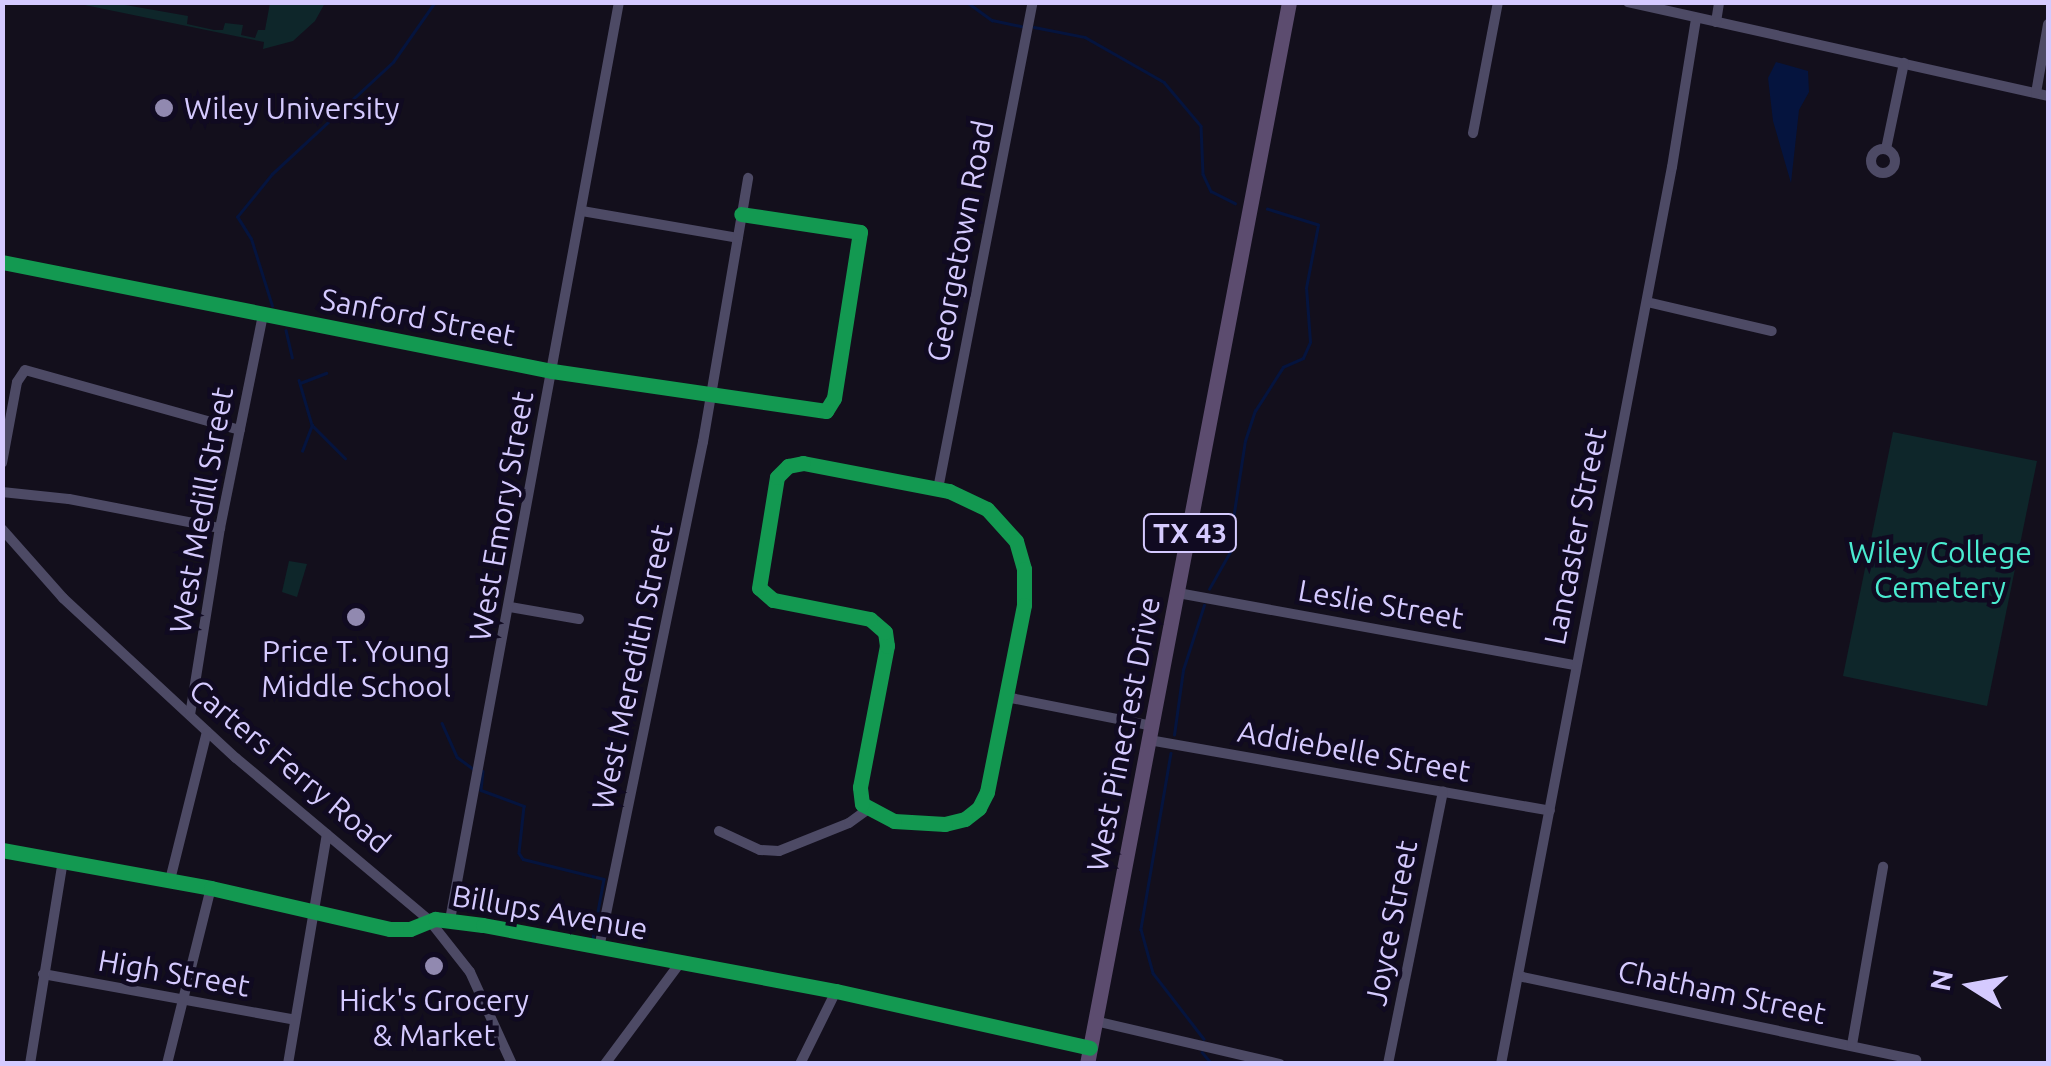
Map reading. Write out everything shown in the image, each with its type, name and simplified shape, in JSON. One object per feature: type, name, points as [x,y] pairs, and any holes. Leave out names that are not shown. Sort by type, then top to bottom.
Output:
[{"type":"main road","name":"West Pinecrest Drive","points":[[1088,1056],[1290,2]]},
{"type":"street","name":"West Emory Street","points":[[450,920],[618,2]]},
{"type":"street","name":"Georgetown Road","points":[[938,489],[1033,2]]},
{"type":"street","points":[[1473,133],[1498,2]]},
{"type":"street","points":[[1628,2],[2042,95],[2048,24]]},
{"type":"street","points":[[1716,22],[1719,2]]},
{"type":"street","name":"Lancaster Street","points":[[1502,1064],[1574,665],[1647,302],[1696,18]]},
{"type":"street","points":[[1886,149],[1904,63]]},
{"type":"street","name":"West Meredith Street","points":[[599,948],[710,396],[748,178]]},
{"type":"street","points":[[582,211],[738,238]]},
{"type":"street","name":"Sanford Street","points":[[2,262],[552,372],[826,410],[834,398],[860,232],[741,214]]},
{"type":"street","points":[[1647,302],[1772,331]]},
{"type":"street","name":"West Medill Street","points":[[190,715],[220,528],[263,314]]},
{"type":"street","points":[[2,464],[22,372],[240,430]]},
{"type":"street","points":[[804,463],[938,489],[968,498],[1001,521],[1022,559],[1026,594],[987,792],[971,816],[946,824],[901,822],[868,809],[860,787],[886,636],[870,619],[778,602],[762,592],[758,579],[774,484],[784,468],[804,463]]},
{"type":"street","points":[[2,492],[69,499],[220,528]]},
{"type":"street","name":"Carters Ferry Road","points":[[2,529],[63,598],[207,732],[429,920],[470,972],[512,1064]]},
{"type":"street","name":"Leslie Street","points":[[1178,594],[1574,665]]},
{"type":"street","points":[[510,608],[579,619]]},
{"type":"street","name":"Addiebelle Street","points":[[1006,697],[1151,733],[1550,811]]},
{"type":"street","points":[[170,880],[207,732]]},
{"type":"street","name":"Joyce Street","points":[[1388,1064],[1443,792]]},
{"type":"street","points":[[719,831],[760,850],[780,851],[849,824],[868,809]]},
{"type":"street","points":[[288,1064],[328,834]]},
{"type":"street","name":"Billups Avenue","points":[[2,850],[211,888],[400,930],[429,920],[450,920],[836,991],[1088,1056]]},
{"type":"street","points":[[30,1064],[63,861]]},
{"type":"street","points":[[1852,1045],[1883,867]]},
{"type":"street","points":[[167,1064],[211,888]]},
{"type":"street","points":[[605,1064],[680,963]]},
{"type":"street","name":"High Street","points":[[43,974],[295,1020]]},
{"type":"street","name":"Chatham Street","points":[[1518,976],[1916,1060]]},
{"type":"street","points":[[800,1064],[836,991]]},
{"type":"street","points":[[1095,1020],[1280,1064]]},
{"type":"green space","points":[[75,3],[114,3],[188,16],[187,24],[214,30],[223,30],[225,23],[243,25],[241,35],[255,38],[258,30],[265,30],[270,3],[325,3],[315,21],[293,41],[263,49],[264,42]]},
{"type":"green space","name":"Wiley College Cemetery","points":[[1893,432],[2037,461],[1987,706],[1843,676]]},
{"type":"green space","points":[[289,561],[307,564],[297,597],[282,592]]},
{"type":"water","points":[[1776,62],[1808,71],[1809,92],[1799,110],[1791,183],[1773,121],[1768,78]]},
{"type":"waterway","points":[[272,306],[251,239],[237,217],[272,174],[393,62],[435,2]]},
{"type":"waterway","points":[[967,2],[992,20],[1021,26]]},
{"type":"waterway","points":[[1034,27],[1085,37],[1164,82],[1201,126],[1203,174],[1211,191],[1235,203]]},
{"type":"waterway","points":[[1231,532],[1245,441],[1255,411],[1283,367],[1303,358],[1310,342],[1306,288],[1318,225],[1267,209]]},
{"type":"waterway","points":[[286,330],[292,357]]},
{"type":"waterway","points":[[300,383],[326,373]]},
{"type":"waterway","points":[[299,380],[312,425],[345,458]]},
{"type":"waterway","points":[[302,451],[312,425]]},
{"type":"waterway","points":[[1209,589],[1230,552],[1229,543]]},
{"type":"waterway","points":[[1174,735],[1183,670],[1204,605]]},
{"type":"waterway","points":[[442,723],[457,757],[472,768]]},
{"type":"waterway","points":[[1171,753],[1141,929],[1153,973],[1204,1039]]},
{"type":"waterway","points":[[483,771],[481,790],[524,806],[519,853],[523,859],[604,879],[593,939]]},
{"type":"waterway","points":[[1202,1052],[1212,1064]]},
{"type":"cycle path","points":[[2,262],[552,371],[826,411],[834,398],[860,232],[741,214]]},
{"type":"cycle path","points":[[803,463],[949,491],[987,509],[1016,541],[1024,569],[1024,605],[987,792],[979,808],[965,819],[945,824],[894,821],[862,804],[860,787],[887,646],[885,632],[870,619],[773,600],[759,588],[777,477],[788,466],[803,463]]},
{"type":"cycle path","points":[[2,850],[211,888],[390,929],[410,929],[435,919],[483,925],[836,991],[1090,1048]]},
{"type":"place","name":"Wiley University","points":[[164,108]]},
{"type":"place","name":"Price T. Young Middle School","points":[[356,617]]},
{"type":"place","name":"Hick's Grocery & Market","points":[[434,966]]}]
